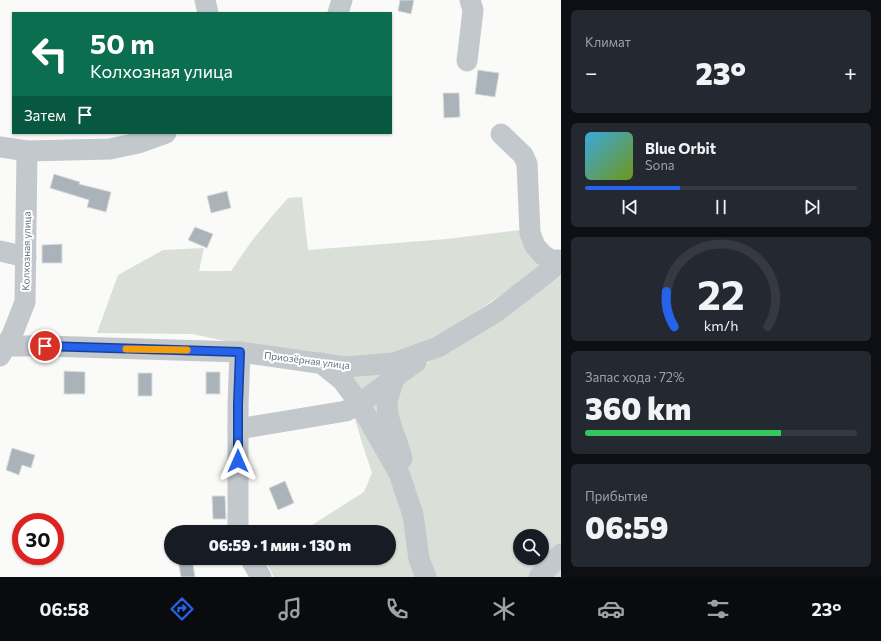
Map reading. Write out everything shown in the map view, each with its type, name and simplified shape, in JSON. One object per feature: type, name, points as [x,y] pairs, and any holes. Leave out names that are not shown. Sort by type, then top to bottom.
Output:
[{"type":"street","points":[[206,0],[208,12]]},
{"type":"street","points":[[338,12],[342,0]]},
{"type":"street","points":[[467,61],[473,10],[470,0]]},
{"type":"street","points":[[0,147],[27,151],[110,150],[138,143],[163,134]]},
{"type":"street","points":[[501,134],[523,155],[527,164],[530,233],[535,246],[543,255],[551,260],[561,261]]},
{"type":"street","name":"Колхозная улица","points":[[3,351],[12,335],[25,302],[27,151]]},
{"type":"street","points":[[0,251],[26,257]]},
{"type":"street","name":"Приозёрная улица","points":[[240,352],[346,367],[394,363],[438,347],[496,312],[561,261]]},
{"type":"street","name":"Колхозная улица","points":[[3,351],[45,346],[240,352]]},
{"type":"street","points":[[238,430],[346,411],[359,404],[405,369],[438,347]]},
{"type":"street","points":[[238,525],[238,405],[240,352]]},
{"type":"street","points":[[321,363],[342,380],[359,404],[399,473],[413,515],[418,559],[426,577]]},
{"type":"street","points":[[395,377],[389,394],[389,417],[393,434],[402,455],[409,502]]},
{"type":"street","points":[[539,577],[561,554]]},
{"type":"street","points":[[254,565],[261,577]]},
{"type":"shaded area","points":[[302,197],[308,250],[447,239],[520,230],[545,265],[433,341],[396,355],[365,360],[254,347],[192,334],[97,333],[118,275],[163,250],[204,248],[199,271],[231,271],[251,242],[288,198]]},
{"type":"shaded area","points":[[561,276],[561,577],[274,577],[268,565],[396,565],[396,525],[312,525],[364,492],[372,473],[342,374],[422,366],[484,330]]},
{"type":"building","points":[[400,0],[414,0],[411,14],[398,11]]},
{"type":"building","points":[[478,70],[499,73],[495,97],[475,94]]},
{"type":"building","points":[[443,93],[459,93],[460,117],[444,118]]},
{"type":"building","points":[[54,174],[80,182],[79,184],[111,192],[106,212],[87,207],[89,200],[50,188]]},
{"type":"building","points":[[227,191],[231,208],[211,213],[207,196]]},
{"type":"building","points":[[195,227],[213,234],[207,248],[188,240]]},
{"type":"building","points":[[62,244],[62,263],[42,263],[42,245]]},
{"type":"building","points":[[64,371],[85,372],[85,394],[64,394]]},
{"type":"building","points":[[206,372],[220,372],[220,394],[206,394]]},
{"type":"building","points":[[138,373],[152,373],[152,396],[138,396]]},
{"type":"building","points":[[12,448],[35,455],[31,468],[22,465],[19,475],[6,470]]},
{"type":"building","points":[[285,481],[294,503],[278,510],[269,488]]},
{"type":"building","points":[[212,496],[225,496],[226,519],[213,519]]},
{"type":"building","points":[[179,565],[193,565],[195,577],[181,577]]},
{"type":"slow traffic","points":[[126,349],[187,350]]},
{"type":"route","points":[[45,346],[240,352],[238,461]]}]
